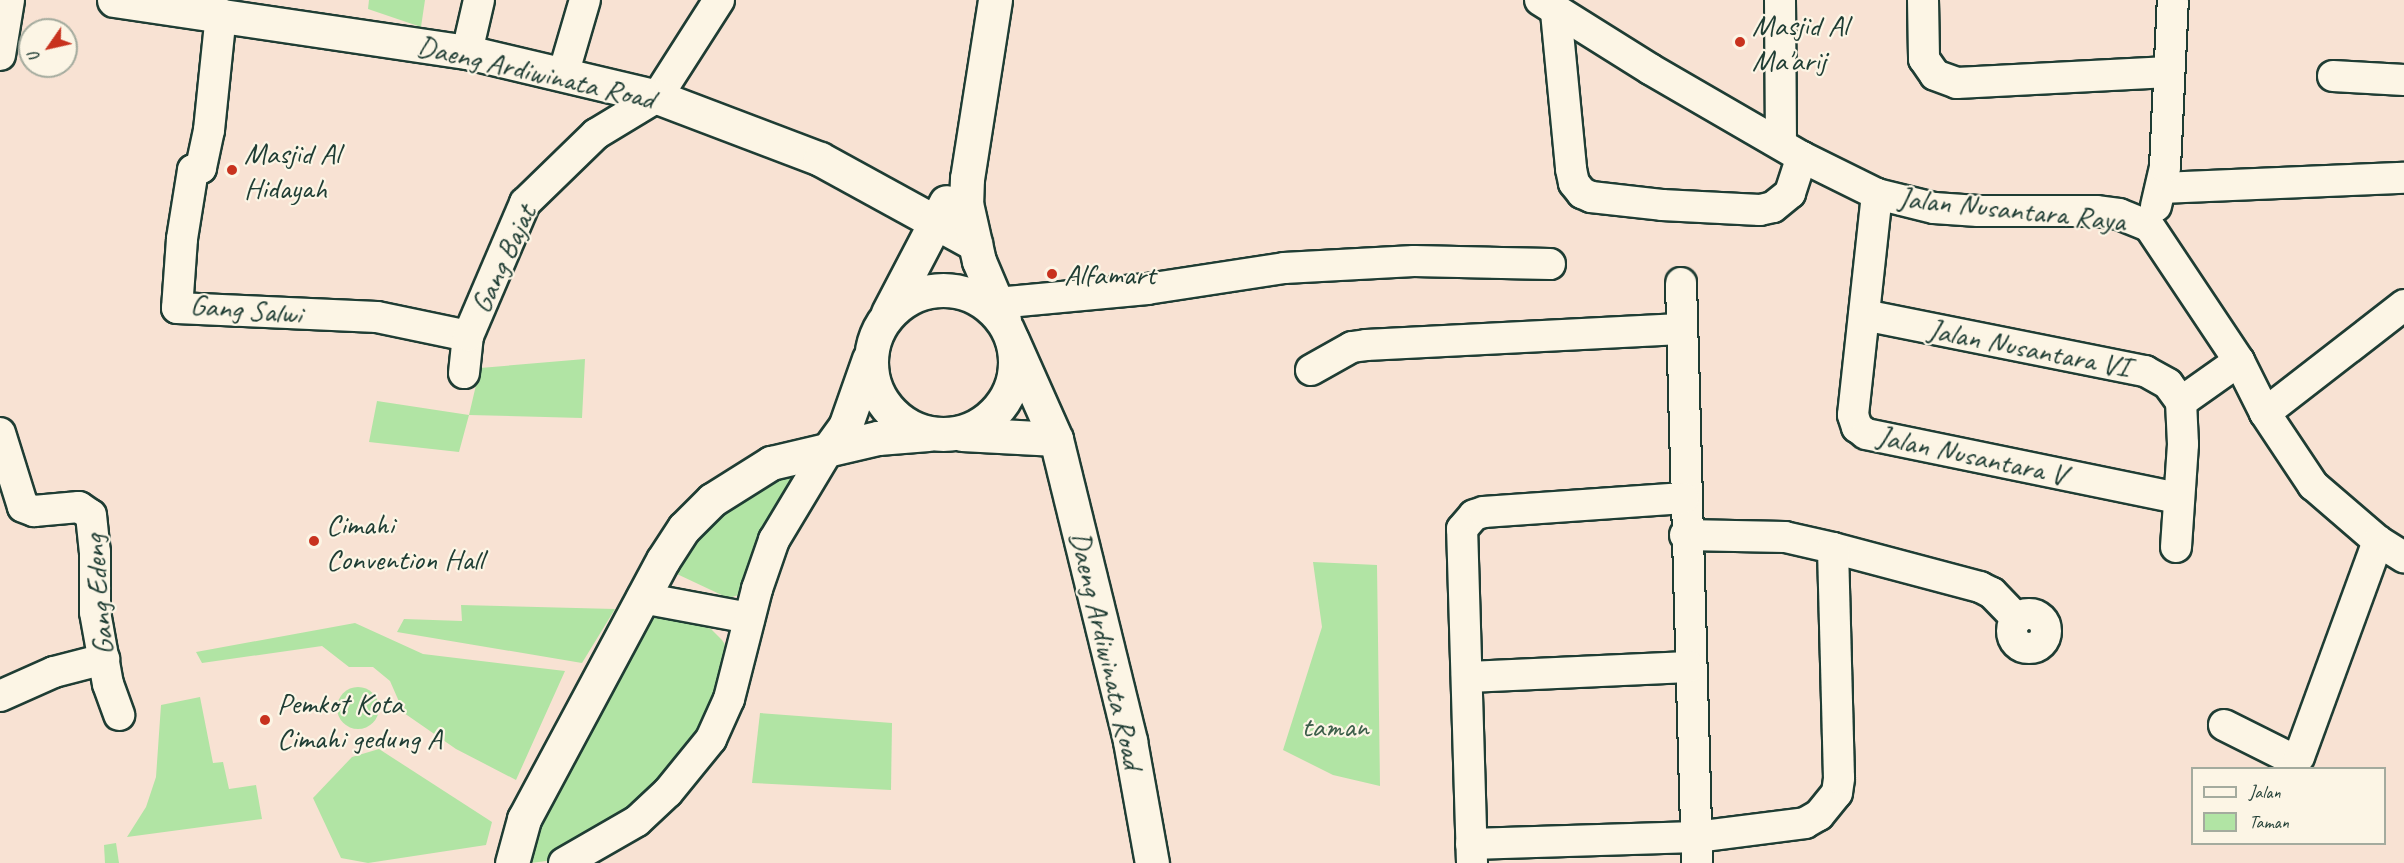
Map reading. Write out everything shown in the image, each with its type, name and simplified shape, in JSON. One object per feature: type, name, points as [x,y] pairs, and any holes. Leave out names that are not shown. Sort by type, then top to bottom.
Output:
[{"type":"main road","name":"Daeng Ardiwinata Road","points":[[114,0],[467,52],[657,98],[820,159],[936,219],[975,244],[1005,324],[1056,439],[1130,741],[1152,863]]},
{"type":"main road","points":[[975,244],[966,203],[967,178],[995,0]]},
{"type":"main road","points":[[828,450],[845,427],[876,335],[948,198],[967,178]]},
{"type":"main road","points":[[870,356],[871,378],[880,398],[901,420],[940,434],[972,429],[1004,402],[1013,383],[1015,362],[1005,324],[992,309],[972,296],[949,290],[926,291],[904,300],[887,316]]},
{"type":"main road","points":[[515,849],[642,598],[684,528],[712,500],[771,464],[878,438],[940,434],[1002,434],[1056,439]]},
{"type":"street","points":[[0,55],[9,0]]},
{"type":"street","points":[[467,52],[479,0]]},
{"type":"street","points":[[563,75],[585,0]]},
{"type":"street","points":[[657,98],[719,0]]},
{"type":"street","points":[[1548,6],[1571,169],[1574,183],[1582,193],[1591,197],[1662,205],[1760,210],[1773,207],[1790,193],[1792,150],[1780,0]]},
{"type":"street","points":[[1923,0],[1924,59],[1935,75],[1958,83],[2169,72]]},
{"type":"street","points":[[2149,226],[2162,189],[2173,0]]},
{"type":"street","name":"Jalan Nusantara Raya","points":[[1548,6],[1792,150],[1877,194],[1934,208],[2119,214],[2149,226],[2239,361],[2265,413],[2313,486],[2378,541],[2404,557]]},
{"type":"street","name":"Gang Salwi","points":[[221,14],[209,130],[201,168],[193,170],[182,239],[177,308],[377,317],[468,336]]},
{"type":"street","points":[[2333,76],[2404,80]]},
{"type":"street","name":"Gang Bajat","points":[[464,373],[468,336],[510,235],[537,187],[596,134],[657,98]]},
{"type":"street","points":[[2162,189],[2404,178]]},
{"type":"street","name":"Jalan Nusantara V","points":[[1877,194],[1853,415],[1857,427],[1866,434],[2177,498]]},
{"type":"street","points":[[1005,324],[1147,289],[1305,267],[1414,261],[1550,264]]},
{"type":"street","points":[[1681,283],[1684,498],[1696,850]]},
{"type":"street","points":[[2265,413],[2404,305]]},
{"type":"street","name":"Jalan Nusantara VI","points":[[1864,315],[2145,371],[2168,384],[2181,402]]},
{"type":"street","points":[[1311,370],[1352,347],[1366,345],[1681,329]]},
{"type":"street","points":[[2176,547],[2177,498],[2183,444],[2181,402],[2239,361]]},
{"type":"street","name":"Gang Edeng","points":[[0,433],[23,507],[34,511],[79,507],[90,515],[95,552],[95,612],[118,715]]},
{"type":"street","points":[[564,863],[637,821],[668,792],[711,739],[729,699],[749,618],[774,540],[828,450]]},
{"type":"street","points":[[1684,498],[1474,515],[1460,535],[1472,853],[1696,850],[1805,823],[1819,815],[1837,793],[1833,549]]},
{"type":"street","points":[[1685,535],[1785,537],[1980,587],[1992,593],[2017,618]]},
{"type":"street","points":[[2224,725],[2292,759],[2299,757],[2378,541]]},
{"type":"street","points":[[642,598],[749,618]]},
{"type":"street","points":[[0,696],[54,672],[104,659]]},
{"type":"street","points":[[1467,677],[1690,667]]},
{"type":"green space","points":[[369,0],[425,0],[421,27],[368,9]]},
{"type":"green space","points":[[585,359],[582,418],[469,415],[480,368]]},
{"type":"green space","points":[[377,401],[469,415],[459,452],[369,442]]},
{"type":"green space","points":[[786,458],[796,485],[750,592],[728,598],[662,567],[696,516]]},
{"type":"green space","name":"taman","points":[[1313,562],[1377,565],[1380,786],[1333,775],[1283,750],[1322,627]]},
{"type":"green space","points":[[461,605],[615,609],[582,663],[397,632],[404,619],[462,621]]},
{"type":"green space","points":[[667,615],[711,629],[722,640],[731,654],[722,698],[661,788],[555,860],[530,863],[546,806],[647,619]]},
{"type":"green space","points":[[355,623],[423,654],[565,671],[516,780],[456,749],[404,713],[390,681],[373,667],[349,667],[322,646],[202,663],[196,652]]},
{"type":"green space","points":[[358,687],[366,688],[373,693],[378,700],[378,716],[373,723],[366,728],[358,729],[350,728],[343,723],[338,716],[337,708],[338,700],[343,693],[350,688]]},
{"type":"green space","points":[[200,697],[213,763],[223,762],[229,789],[256,785],[262,819],[127,837],[146,807],[156,777],[161,705]]},
{"type":"green space","points":[[760,713],[892,723],[891,790],[752,783]]},
{"type":"green space","points":[[379,749],[492,822],[486,845],[368,863],[341,858],[313,798],[352,757]]},
{"type":"green space","points":[[116,843],[119,863],[105,863],[104,845]]},
{"type":"place","name":"Masjid Al Ma'arij","points":[[1740,42]]},
{"type":"place","name":"Masjid Al Hidayah","points":[[232,170]]},
{"type":"place","name":"Alfamart","points":[[1052,274]]},
{"type":"place","name":"Cimahi Convention Hall","points":[[314,541]]},
{"type":"place","name":"Pemkot Kota Cimahi gedung A","points":[[265,720]]}]
